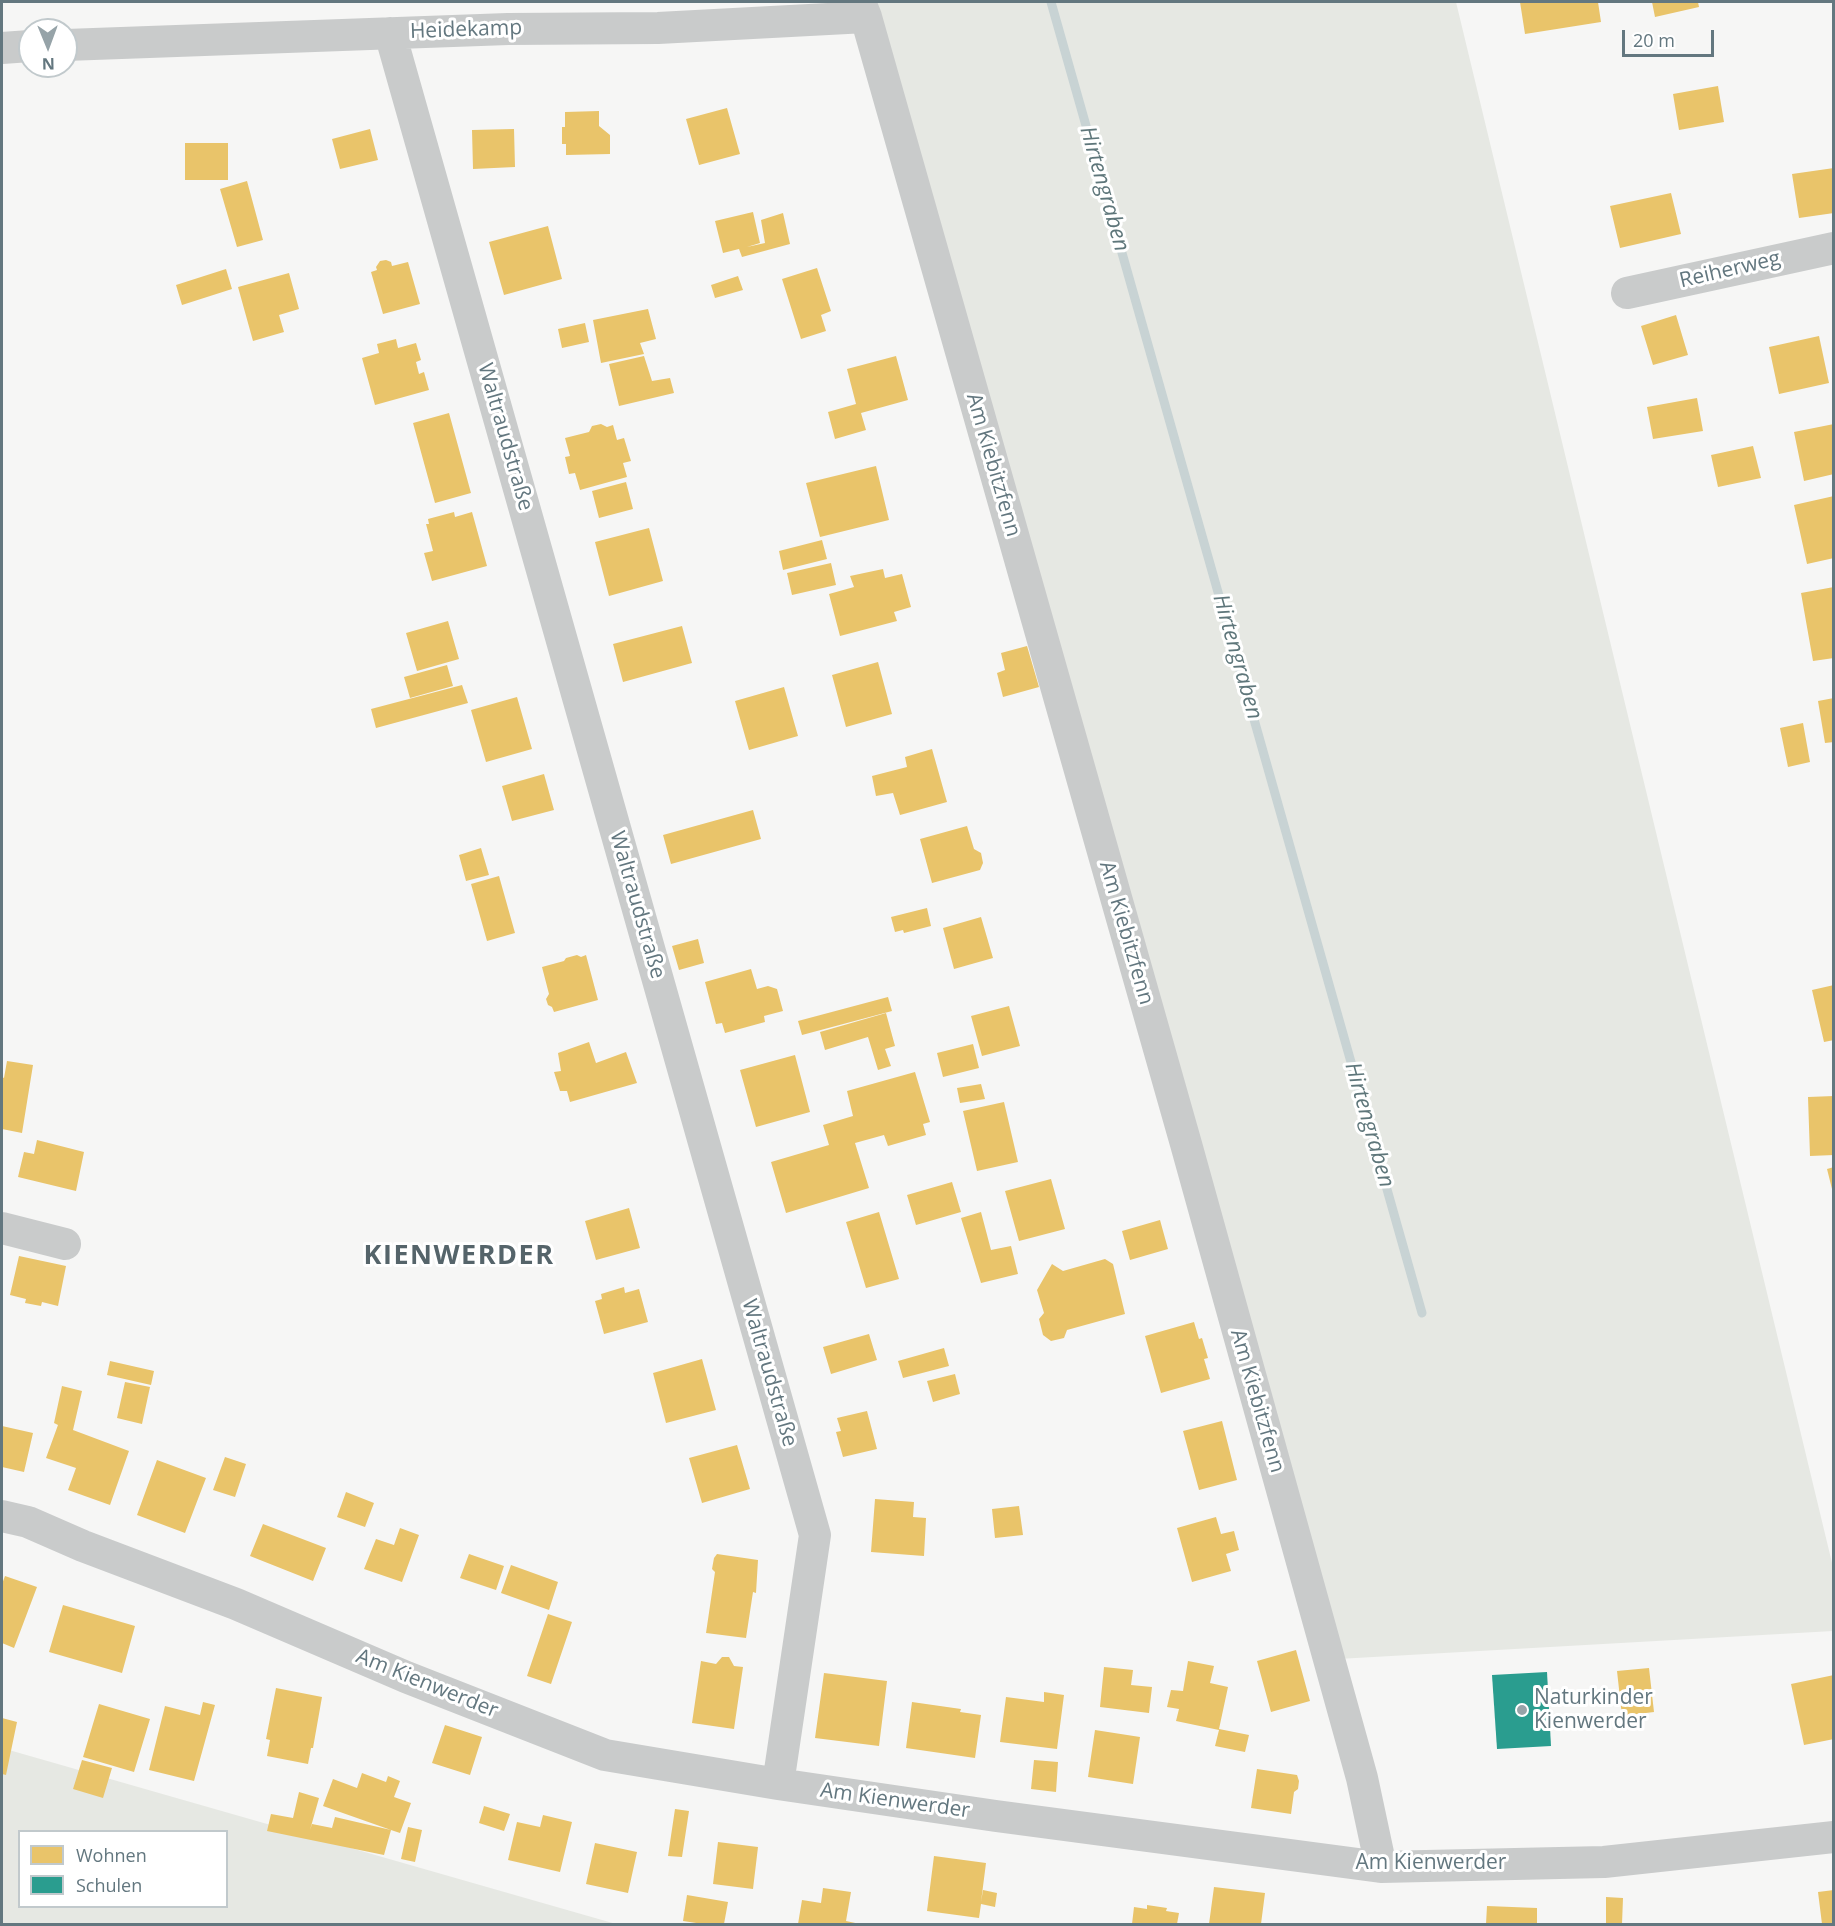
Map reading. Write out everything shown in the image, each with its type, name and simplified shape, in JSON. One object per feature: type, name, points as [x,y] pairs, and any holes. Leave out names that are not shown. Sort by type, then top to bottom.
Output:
[{"type":"street","name":"Heidekamp","points":[[78,45],[508,29],[658,28],[863,9]]},
{"type":"street","name":"Am Kiebitzfenn","points":[[863,9],[1208,1224],[1362,1778],[1381,1867]]},
{"type":"street","name":"Waltraudstraße","points":[[390,33],[815,1535],[778,1784]]},
{"type":"street","points":[[2,48],[18,47]]},
{"type":"street","name":"Reiherweg","points":[[1628,293],[1833,248]]},
{"type":"street","points":[[2,1228],[64,1244]]},
{"type":"street","name":"Am Kienwerder","points":[[2,1516],[28,1522],[83,1546],[236,1604],[406,1677],[605,1755],[778,1784],[996,1816],[1381,1867],[1604,1862],[1833,1837]]},
{"type":"shaded area","points":[[871,2],[1456,2],[1833,1567],[1833,1631],[1338,1659]]},
{"type":"shaded area","points":[[2,1748],[616,1924],[2,1924]]},
{"type":"building: Wohnen","points":[[1520,2],[1598,2],[1601,22],[1525,34]]},
{"type":"building: Wohnen","points":[[1652,2],[1698,2],[1699,7],[1655,17]]},
{"type":"building: Wohnen","points":[[1718,86],[1724,122],[1679,130],[1673,94]]},
{"type":"building: Wohnen","points":[[727,108],[740,154],[699,165],[686,119]]},
{"type":"building: Wohnen","points":[[599,111],[599,126],[610,135],[610,154],[566,155],[566,144],[562,144],[565,112]]},
{"type":"building: Wohnen","points":[[370,129],[378,160],[340,169],[332,139]]},
{"type":"building: Wohnen","points":[[514,129],[515,167],[473,169],[472,130]]},
{"type":"building: Wohnen","points":[[185,143],[228,143],[228,180],[185,180]]},
{"type":"building: Wohnen","points":[[1834,168],[1834,213],[1799,218],[1792,174]]},
{"type":"building: Wohnen","points":[[247,181],[263,240],[237,247],[220,189]]},
{"type":"building: Wohnen","points":[[1671,193],[1681,234],[1620,248],[1610,206]]},
{"type":"building: Wohnen","points":[[753,212],[760,243],[747,247],[765,243],[761,220],[783,213],[790,244],[742,257],[739,249],[723,253],[715,221]]},
{"type":"building: Wohnen","points":[[548,226],[562,279],[504,295],[489,242]]},
{"type":"building: Wohnen","points":[[380,261],[391,262],[392,266],[408,262],[420,304],[383,314],[371,272],[377,270],[376,267]]},
{"type":"building: Wohnen","points":[[817,268],[831,311],[821,315],[826,331],[801,339],[782,279]]},
{"type":"building: Wohnen","points":[[226,269],[232,289],[182,305],[176,285]]},
{"type":"building: Wohnen","points":[[289,273],[299,309],[279,315],[284,332],[253,341],[238,287]]},
{"type":"building: Wohnen","points":[[738,276],[743,290],[715,298],[711,285]]},
{"type":"building: Wohnen","points":[[648,309],[656,339],[640,343],[644,354],[601,363],[593,320]]},
{"type":"building: Wohnen","points":[[1676,315],[1688,355],[1653,365],[1641,326]]},
{"type":"building: Wohnen","points":[[585,323],[589,342],[562,348],[558,329]]},
{"type":"building: Wohnen","points":[[1819,336],[1829,383],[1779,394],[1769,347]]},
{"type":"building: Wohnen","points":[[396,339],[398,348],[416,343],[421,360],[416,362],[419,374],[424,372],[429,390],[375,405],[362,358],[379,353],[377,344]]},
{"type":"building: Wohnen","points":[[644,356],[652,381],[670,378],[674,393],[619,406],[609,364]]},
{"type":"building: Wohnen","points":[[896,356],[908,400],[861,413],[866,430],[835,439],[828,412],[856,404],[847,369]]},
{"type":"building: Wohnen","points":[[1697,398],[1703,431],[1653,439],[1647,407]]},
{"type":"building: Wohnen","points":[[449,413],[471,493],[435,503],[413,423]]},
{"type":"building: Wohnen","points":[[601,424],[607,427],[613,425],[617,440],[624,438],[631,461],[623,463],[627,477],[580,490],[575,473],[569,474],[565,457],[570,456],[565,438],[589,432],[592,426]]},
{"type":"building: Wohnen","points":[[1834,424],[1834,474],[1804,481],[1794,432]]},
{"type":"building: Wohnen","points":[[1753,446],[1761,478],[1718,487],[1711,455]]},
{"type":"building: Wohnen","points":[[876,466],[889,520],[820,537],[806,483]]},
{"type":"building: Wohnen","points":[[626,482],[633,509],[599,518],[592,491]]},
{"type":"building: Wohnen","points":[[1834,496],[1834,558],[1807,564],[1794,505]]},
{"type":"building: Wohnen","points":[[454,512],[455,517],[472,512],[487,566],[432,581],[424,553],[433,551],[426,524],[429,524],[428,519]]},
{"type":"building: Wohnen","points":[[649,528],[663,581],[609,596],[595,542]]},
{"type":"building: Wohnen","points":[[822,540],[827,559],[783,570],[779,551]]},
{"type":"building: Wohnen","points":[[831,563],[836,585],[792,595],[787,573]]},
{"type":"building: Wohnen","points":[[883,569],[885,578],[902,574],[911,607],[894,612],[897,621],[840,636],[829,594],[854,587],[850,576]]},
{"type":"building: Wohnen","points":[[1834,587],[1834,658],[1813,661],[1801,593]]},
{"type":"building: Wohnen","points":[[448,621],[459,659],[417,671],[406,633]]},
{"type":"building: Wohnen","points":[[682,626],[692,663],[623,682],[613,644]]},
{"type":"building: Wohnen","points":[[1027,646],[1039,687],[1003,697],[997,673],[1005,670],[1001,653]]},
{"type":"building: Wohnen","points":[[878,662],[892,714],[846,727],[832,675]]},
{"type":"building: Wohnen","points":[[447,665],[453,686],[410,698],[404,677]]},
{"type":"building: Wohnen","points":[[462,685],[468,703],[376,728],[371,709]]},
{"type":"building: Wohnen","points":[[784,687],[798,736],[749,750],[735,701]]},
{"type":"building: Wohnen","points":[[517,697],[532,749],[486,762],[471,710]]},
{"type":"building: Wohnen","points":[[1834,698],[1834,742],[1825,743],[1818,701]]},
{"type":"building: Wohnen","points":[[1803,723],[1810,762],[1788,767],[1780,728]]},
{"type":"building: Wohnen","points":[[932,749],[947,802],[900,815],[893,793],[876,796],[872,776],[907,767],[905,757]]},
{"type":"building: Wohnen","points":[[544,774],[554,810],[512,821],[502,786]]},
{"type":"building: Wohnen","points":[[753,810],[761,839],[671,864],[663,835]]},
{"type":"building: Wohnen","points":[[967,826],[974,849],[981,853],[983,863],[980,870],[932,883],[920,839]]},
{"type":"building: Wohnen","points":[[481,848],[489,875],[466,881],[459,855]]},
{"type":"building: Wohnen","points":[[499,876],[515,933],[487,941],[471,884]]},
{"type":"building: Wohnen","points":[[927,908],[931,926],[904,933],[903,930],[895,932],[891,917]]},
{"type":"building: Wohnen","points":[[981,917],[993,958],[954,969],[943,928]]},
{"type":"building: Wohnen","points":[[698,939],[704,963],[679,970],[672,946]]},
{"type":"building: Wohnen","points":[[577,955],[581,957],[586,955],[598,1000],[554,1012],[546,999],[549,994],[542,967]]},
{"type":"building: Wohnen","points":[[751,969],[757,989],[768,986],[777,989],[783,1011],[764,1016],[765,1022],[725,1033],[722,1023],[716,1024],[705,982]]},
{"type":"building: Wohnen","points":[[1834,985],[1834,1040],[1824,1042],[1812,990]]},
{"type":"building: Wohnen","points":[[888,997],[892,1011],[802,1035],[798,1021]]},
{"type":"building: Wohnen","points":[[1009,1006],[1020,1046],[982,1056],[971,1016]]},
{"type":"building: Wohnen","points":[[886,1013],[895,1046],[885,1049],[891,1066],[878,1070],[868,1037],[825,1050],[820,1032]]},
{"type":"building: Wohnen","points":[[589,1042],[596,1063],[626,1052],[637,1083],[570,1102],[567,1091],[560,1091],[554,1072],[561,1071],[558,1053]]},
{"type":"building: Wohnen","points":[[973,1044],[979,1068],[943,1077],[937,1053]]},
{"type":"building: Wohnen","points":[[795,1055],[810,1112],[756,1127],[740,1070]]},
{"type":"building: Wohnen","points":[[7,1061],[33,1065],[22,1133],[2,1129],[2,1077],[4,1078]]},
{"type":"building: Wohnen","points":[[915,1072],[930,1122],[923,1124],[926,1135],[888,1146],[884,1135],[855,1143],[869,1188],[786,1213],[771,1162],[829,1145],[823,1125],[853,1116],[847,1091]]},
{"type":"building: Wohnen","points":[[981,1084],[985,1099],[960,1103],[957,1088]]},
{"type":"building: Wohnen","points":[[1834,1096],[1834,1155],[1810,1156],[1808,1097]]},
{"type":"building: Wohnen","points":[[1004,1102],[1018,1162],[977,1171],[963,1111]]},
{"type":"building: Wohnen","points":[[37,1140],[84,1152],[76,1191],[18,1177],[24,1152],[34,1154]]},
{"type":"building: Wohnen","points":[[1834,1167],[1834,1193],[1833,1193],[1827,1169]]},
{"type":"building: Wohnen","points":[[1051,1179],[1065,1229],[1019,1241],[1005,1191]]},
{"type":"building: Wohnen","points":[[952,1182],[961,1212],[916,1225],[907,1195]]},
{"type":"building: Wohnen","points":[[629,1208],[640,1248],[596,1260],[585,1221]]},
{"type":"building: Wohnen","points":[[879,1212],[899,1279],[866,1288],[846,1222]]},
{"type":"building: Wohnen","points":[[981,1212],[991,1250],[1011,1246],[1018,1274],[981,1283],[961,1218]]},
{"type":"building: Wohnen","points":[[1160,1220],[1168,1249],[1130,1260],[1122,1231]]},
{"type":"building: Wohnen","points":[[19,1256],[66,1266],[58,1306],[42,1302],[41,1306],[25,1303],[26,1299],[10,1295]]},
{"type":"building: Wohnen","points":[[1105,1259],[1113,1264],[1125,1314],[1067,1330],[1064,1338],[1051,1341],[1043,1335],[1039,1319],[1044,1313],[1037,1290],[1052,1264],[1063,1271]]},
{"type":"building: Wohnen","points":[[624,1287],[625,1293],[639,1289],[648,1322],[604,1334],[595,1301],[602,1299],[601,1294]]},
{"type":"building: Wohnen","points":[[1194,1322],[1208,1358],[1204,1359],[1210,1379],[1161,1393],[1145,1336]]},
{"type":"building: Wohnen","points":[[869,1334],[877,1360],[831,1374],[823,1347]]},
{"type":"building: Wohnen","points":[[944,1348],[949,1366],[903,1378],[898,1361]]},
{"type":"building: Wohnen","points":[[702,1359],[716,1410],[666,1423],[653,1373]]},
{"type":"building: Wohnen","points":[[110,1361],[154,1371],[151,1385],[107,1375]]},
{"type":"building: Wohnen","points":[[955,1374],[960,1394],[933,1402],[927,1381]]},
{"type":"building: Wohnen","points":[[125,1382],[150,1387],[142,1424],[117,1418]]},
{"type":"building: Wohnen","points":[[62,1386],[82,1391],[73,1430],[129,1451],[110,1505],[68,1490],[76,1468],[46,1458],[58,1425],[54,1423]]},
{"type":"building: Wohnen","points":[[867,1411],[877,1449],[843,1457],[836,1432],[841,1431],[837,1418]]},
{"type":"building: Wohnen","points":[[1222,1421],[1237,1480],[1199,1490],[1183,1431]]},
{"type":"building: Wohnen","points":[[2,1426],[33,1433],[24,1472],[2,1467]]},
{"type":"building: Wohnen","points":[[737,1445],[750,1489],[702,1503],[689,1458]]},
{"type":"building: Wohnen","points":[[225,1457],[246,1464],[235,1497],[213,1490]]},
{"type":"building: Wohnen","points":[[157,1460],[206,1478],[185,1533],[137,1515]]},
{"type":"building: Wohnen","points":[[346,1492],[374,1503],[365,1527],[337,1517]]},
{"type":"building: Wohnen","points":[[875,1499],[914,1502],[913,1517],[926,1518],[924,1556],[871,1552]]},
{"type":"building: Wohnen","points":[[1019,1506],[1023,1535],[995,1538],[992,1509]]},
{"type":"building: Wohnen","points":[[1216,1517],[1221,1534],[1234,1531],[1239,1550],[1226,1554],[1231,1571],[1192,1582],[1177,1528]]},
{"type":"building: Wohnen","points":[[263,1524],[326,1548],[313,1581],[250,1556]]},
{"type":"building: Wohnen","points":[[400,1528],[419,1535],[402,1582],[364,1569],[376,1539],[394,1545]]},
{"type":"building: Wohnen","points":[[469,1554],[504,1566],[496,1590],[460,1578]]},
{"type":"building: Wohnen","points":[[717,1554],[758,1560],[756,1593],[753,1592],[746,1638],[706,1633],[715,1572],[712,1569]]},
{"type":"building: Wohnen","points":[[511,1565],[558,1582],[549,1610],[501,1593]]},
{"type":"building: Wohnen","points":[[5,1576],[37,1587],[14,1648],[2,1643],[2,1584]]},
{"type":"building: Wohnen","points":[[63,1605],[135,1626],[122,1673],[49,1652]]},
{"type":"building: Wohnen","points":[[548,1614],[572,1622],[551,1684],[527,1676]]},
{"type":"building: Wohnen","points":[[1296,1650],[1310,1701],[1271,1712],[1257,1661]]},
{"type":"building: Wohnen","points":[[722,1657],[729,1657],[734,1666],[743,1667],[734,1729],[692,1723],[701,1661],[716,1664]]},
{"type":"building: Wohnen","points":[[1188,1661],[1214,1666],[1210,1683],[1228,1687],[1219,1729],[1249,1735],[1245,1752],[1215,1746],[1219,1730],[1176,1721],[1179,1709],[1167,1707],[1171,1690],[1183,1691]]},
{"type":"building: Wohnen","points":[[1104,1667],[1133,1670],[1131,1685],[1152,1687],[1149,1713],[1100,1707]]},
{"type":"building: Wohnen","points":[[1649,1668],[1654,1712],[1622,1716],[1617,1671]]},
{"type":"building: Wohnen","points":[[824,1673],[887,1681],[879,1746],[815,1738]]},
{"type":"building: Wohnen","points":[[1834,1675],[1834,1739],[1804,1745],[1791,1684]]},
{"type":"building: Wohnen","points":[[276,1688],[322,1697],[308,1764],[267,1756],[270,1740],[266,1739]]},
{"type":"building: Wohnen","points":[[1044,1692],[1064,1695],[1057,1749],[1000,1742],[1006,1697],[1044,1702]]},
{"type":"building: Wohnen","points":[[203,1702],[215,1705],[194,1781],[149,1770],[165,1706],[200,1715]]},
{"type":"building: Wohnen","points":[[912,1702],[961,1709],[960,1712],[981,1715],[975,1758],[906,1748]]},
{"type":"building: Wohnen","points":[[99,1704],[150,1719],[134,1772],[83,1757]]},
{"type":"building: Wohnen","points":[[2,1718],[17,1722],[6,1775],[2,1774]]},
{"type":"building: Wohnen","points":[[445,1725],[482,1737],[470,1775],[432,1763]]},
{"type":"building: Wohnen","points":[[1095,1730],[1140,1737],[1133,1784],[1088,1777]]},
{"type":"building: Wohnen","points":[[82,1760],[112,1768],[103,1798],[73,1789]]},
{"type":"building: Wohnen","points":[[1034,1760],[1058,1762],[1056,1792],[1031,1789]]},
{"type":"building: Wohnen","points":[[1257,1769],[1297,1775],[1298,1789],[1294,1792],[1291,1814],[1251,1808]]},
{"type":"building: Wohnen","points":[[362,1773],[386,1782],[388,1776],[400,1781],[394,1797],[411,1803],[400,1833],[323,1806],[333,1779],[357,1788]]},
{"type":"building: Wohnen","points":[[299,1792],[319,1798],[310,1830],[312,1824],[332,1828],[335,1817],[391,1830],[384,1855],[267,1831],[271,1814],[293,1818]]},
{"type":"building: Wohnen","points":[[484,1806],[510,1814],[504,1831],[479,1823]]},
{"type":"building: Wohnen","points":[[675,1809],[689,1811],[682,1857],[668,1856]]},
{"type":"building: Wohnen","points":[[543,1815],[572,1822],[560,1872],[508,1860],[517,1822],[540,1827]]},
{"type":"building: Wohnen","points":[[408,1827],[422,1830],[415,1862],[401,1859]]},
{"type":"building: Wohnen","points":[[718,1842],[758,1847],[753,1889],[713,1884]]},
{"type":"building: Wohnen","points":[[595,1843],[637,1852],[628,1893],[586,1884]]},
{"type":"building: Wohnen","points":[[934,1856],[986,1863],[981,1902],[983,1890],[997,1893],[995,1907],[981,1904],[979,1918],[927,1911]]},
{"type":"building: Wohnen","points":[[1214,1887],[1265,1893],[1261,1924],[1209,1924]]},
{"type":"building: Wohnen","points":[[823,1888],[851,1892],[846,1921],[860,1924],[798,1924],[802,1900],[821,1903]]},
{"type":"building: Wohnen","points":[[1834,1890],[1834,1924],[1822,1924],[1818,1892]]},
{"type":"building: Wohnen","points":[[687,1895],[728,1902],[724,1924],[683,1921]]},
{"type":"building: Wohnen","points":[[1606,1897],[1623,1898],[1622,1924],[1606,1924]]},
{"type":"building: Wohnen","points":[[1147,1905],[1167,1908],[1166,1911],[1179,1913],[1177,1924],[1132,1924],[1134,1907],[1147,1909]]},
{"type":"building: Wohnen","points":[[1487,1906],[1537,1908],[1537,1924],[1486,1924]]},
{"type":"building: Schulen","name":"Naturkinder Kienwerder","points":[[1547,1672],[1551,1746],[1497,1749],[1492,1675]]},
{"type":"waterway","name":"Hirtengraben","points":[[1051,2],[1422,1313]]},
{"type":"place","name":"Naturkinder Kienwerder","points":[[1522,1710]]},
{"type":"district","name":"KIENWERDER","points":[[459,1256]]}]
